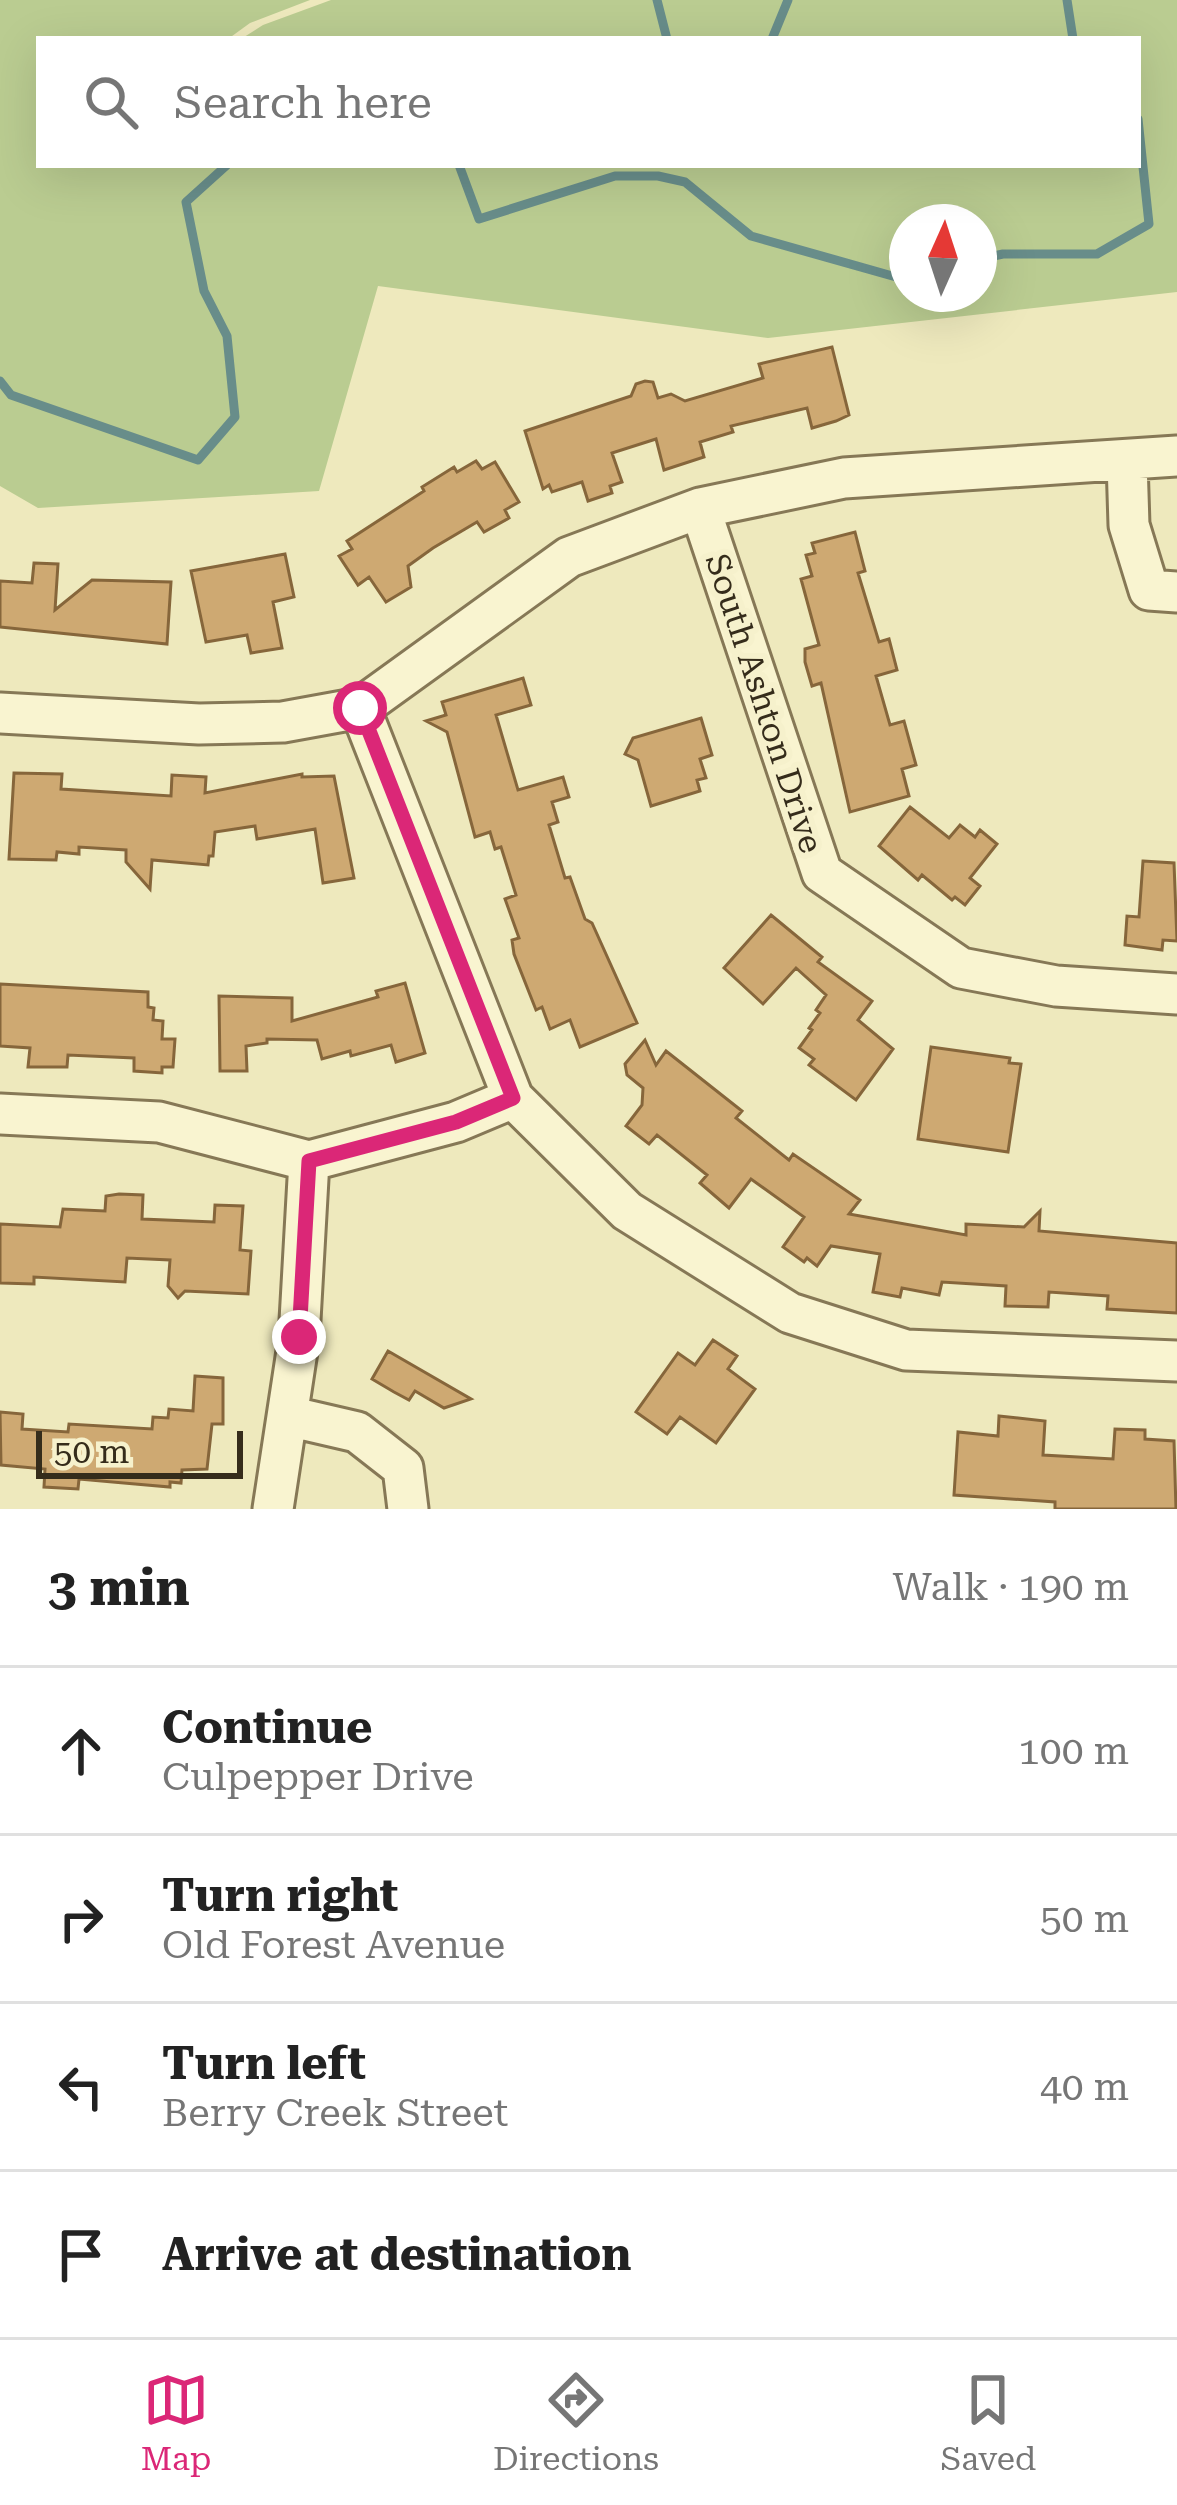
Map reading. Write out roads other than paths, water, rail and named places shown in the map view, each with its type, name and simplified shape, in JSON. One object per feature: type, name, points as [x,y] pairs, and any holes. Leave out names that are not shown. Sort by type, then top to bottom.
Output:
[{"type":"street","points":[[0,713],[200,724],[283,722],[360,708],[569,557],[700,508],[844,478],[1177,456]]},
{"type":"street","points":[[1127,460],[1129,525],[1149,590],[1177,592]]},
{"type":"street","name":"South Ashton Drive","points":[[700,508],[822,873],[962,968],[1056,986],[1177,994]]},
{"type":"street","points":[[360,708],[513,1098],[627,1211],[790,1313],[906,1350],[1177,1361]]},
{"type":"street","points":[[0,1114],[160,1122],[309,1161],[456,1122],[513,1098]]},
{"type":"street","points":[[273,1509],[299,1337],[309,1161]]},
{"type":"street","points":[[288,1416],[357,1432],[403,1468],[408,1509]]},
{"type":"waterway","points":[[657,0],[666,36]]},
{"type":"waterway","points":[[773,36],[788,0]]},
{"type":"waterway","points":[[1067,0],[1073,36]]},
{"type":"waterway","points":[[997,255],[1097,254],[1149,224],[1141,148]]},
{"type":"waterway","points":[[0,381],[11,395],[198,460],[235,417],[227,336],[204,291],[186,202],[224,168]]},
{"type":"waterway","points":[[460,168],[479,219],[615,176],[658,176],[685,182],[751,236],[889,275]]}]
